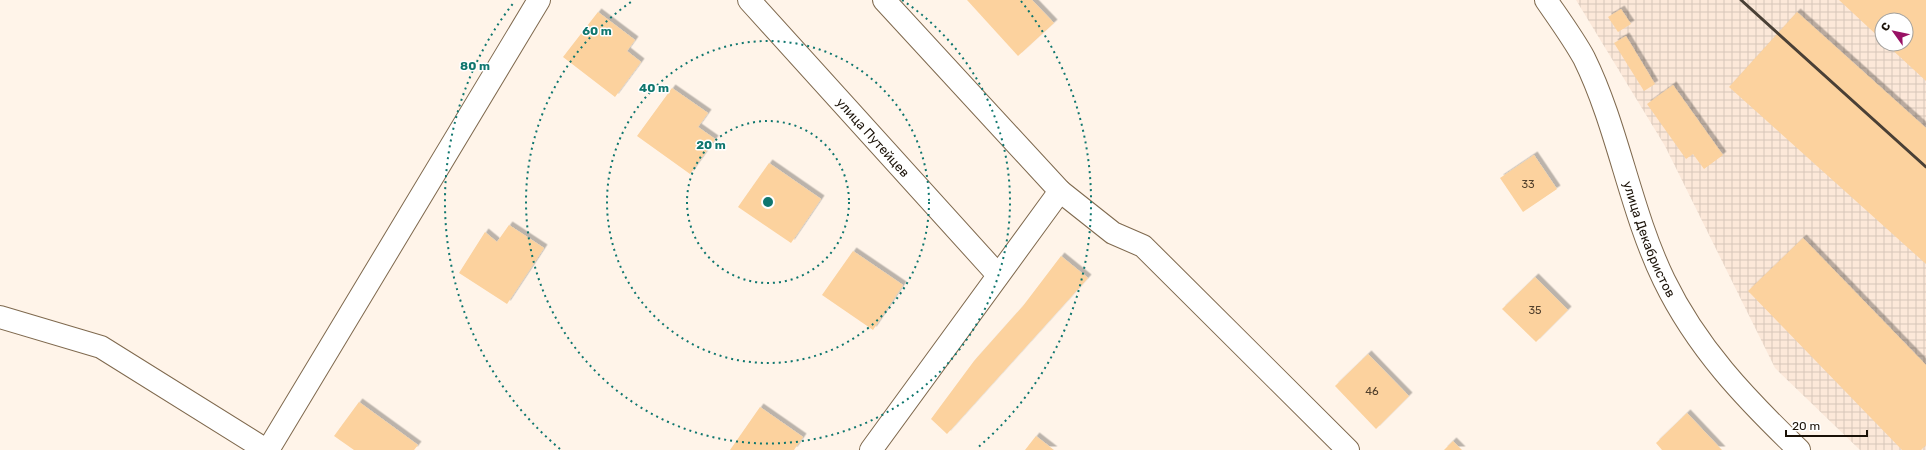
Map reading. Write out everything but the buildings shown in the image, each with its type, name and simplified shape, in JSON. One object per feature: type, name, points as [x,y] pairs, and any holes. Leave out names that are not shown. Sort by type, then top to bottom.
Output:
[{"type":"street","points":[[0,317],[101,347],[267,450],[539,0]]},
{"type":"street","name":"улица Путейцев","points":[[749,0],[998,275]]},
{"type":"street","points":[[884,0],[1060,191],[1113,233],[1143,246],[1348,450]]},
{"type":"street","name":"улица Декабристов","points":[[1546,0],[1568,31],[1584,59],[1604,112],[1649,244],[1664,280],[1678,307],[1716,364],[1756,409],[1799,450]]},
{"type":"street","points":[[871,450],[1060,191]]},
{"type":"shaded area","points":[[1576,0],[1926,0],[1926,450],[1860,450],[1775,368],[1665,146]]},
{"type":"railway","points":[[1741,0],[1926,167]]}]
